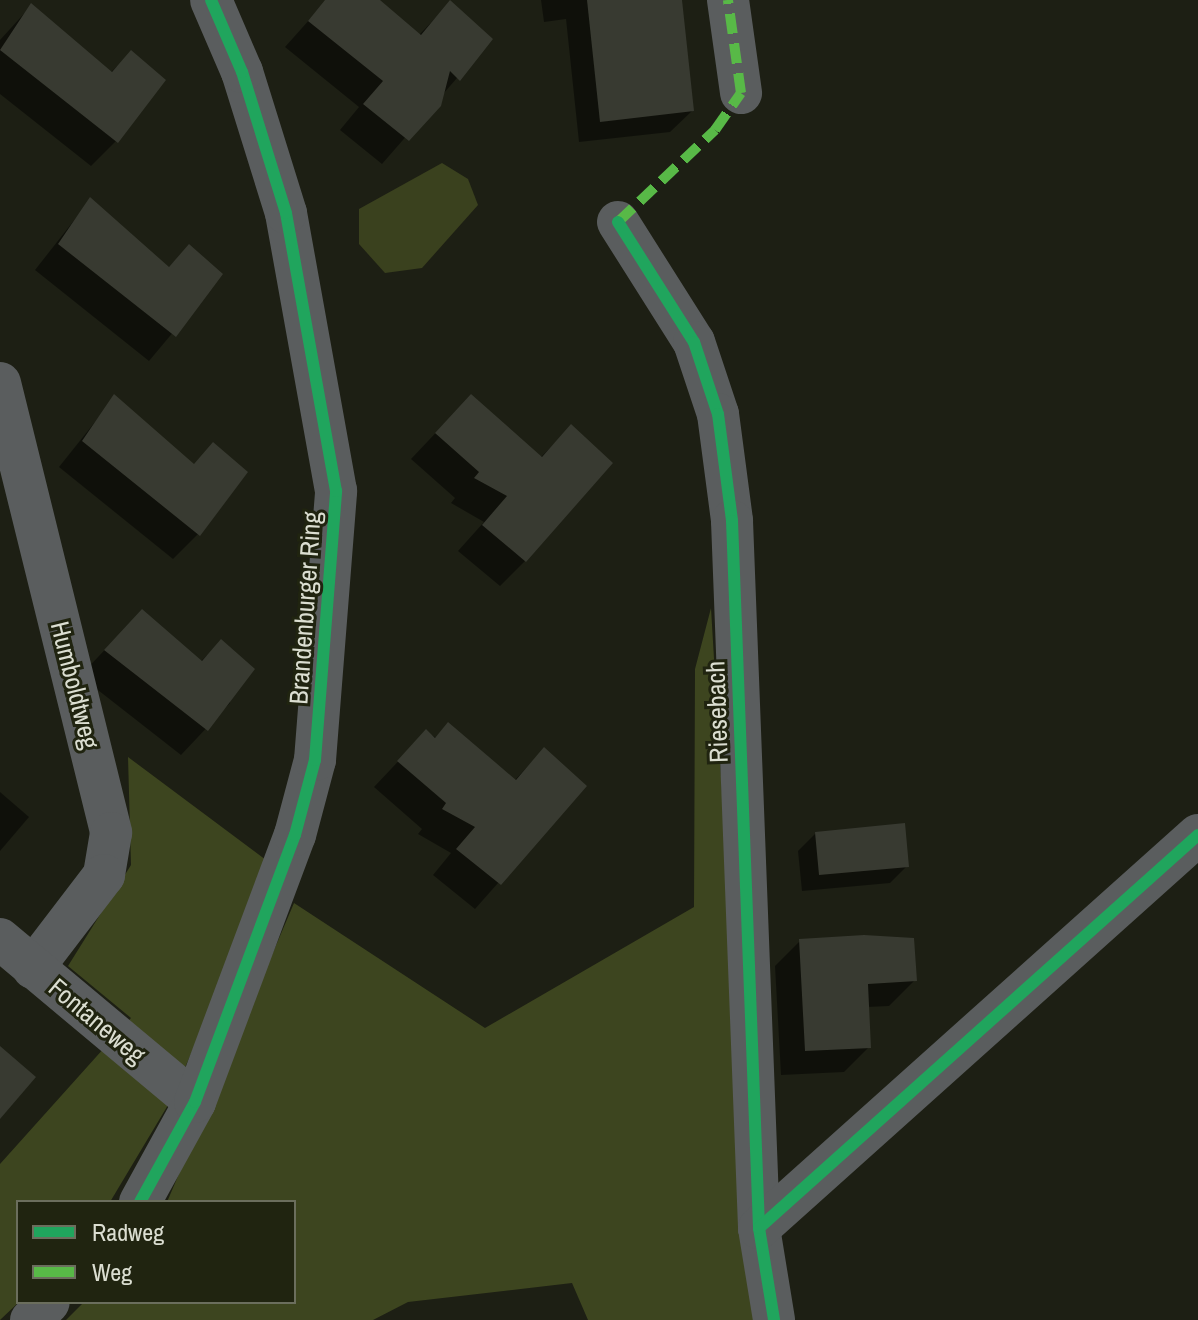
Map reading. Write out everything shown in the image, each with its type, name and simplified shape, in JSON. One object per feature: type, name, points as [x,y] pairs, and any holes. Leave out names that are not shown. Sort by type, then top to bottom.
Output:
[{"type":"street","name":"Brandenburger Ring","points":[[141,1200],[195,1102],[271,911],[315,760],[336,491],[286,213],[211,0]]},
{"type":"street","points":[[728,0],[741,93]]},
{"type":"street","name":"Riesebach","points":[[618,222],[694,342],[718,414],[732,521],[759,1228],[774,1320]]},
{"type":"street","name":"Humboldtweg","points":[[0,383],[111,833],[104,875],[33,968]]},
{"type":"street","points":[[759,1228],[1198,835]]},
{"type":"street","name":"Fontaneweg","points":[[0,939],[195,1102]]},
{"type":"street","points":[[31,1320],[47,1304]]},
{"type":"green space","points":[[442,163],[468,179],[478,205],[422,268],[385,273],[359,244],[359,209]]},
{"type":"green space","points":[[711,608],[746,1197],[766,1320],[588,1320],[572,1283],[408,1302],[373,1320],[66,1320],[82,1304],[296,1304],[296,1200],[168,1200],[294,903],[485,1028],[694,907],[695,669]]},
{"type":"green space","points":[[128,757],[266,860],[241,938],[171,1100],[111,1200],[16,1200],[17,1304],[0,1320],[0,1164],[131,1018],[68,966],[131,865]]},
{"type":"building","points":[[325,0],[380,0],[421,35],[450,0],[493,39],[460,81],[450,71],[441,106],[409,141],[363,104],[383,81],[308,21]]},
{"type":"building","points":[[587,0],[682,0],[694,111],[600,122]]},
{"type":"building","points":[[31,3],[112,72],[131,50],[166,80],[118,143],[0,50]]},
{"type":"building","points":[[90,197],[169,267],[189,244],[223,274],[176,337],[58,244]]},
{"type":"building","points":[[114,394],[194,464],[213,442],[248,472],[200,536],[82,441]]},
{"type":"building","points":[[471,394],[542,457],[571,424],[613,463],[526,562],[482,525],[507,496],[474,478],[479,472],[435,433]]},
{"type":"building","points":[[142,609],[202,661],[221,639],[255,669],[208,731],[104,650]]},
{"type":"building","points":[[448,722],[516,780],[544,747],[587,786],[501,885],[456,849],[475,827],[442,809],[446,803],[397,761],[426,729],[435,738]]},
{"type":"building","points":[[905,823],[909,867],[819,875],[815,832]]},
{"type":"building","points":[[864,935],[914,938],[917,981],[868,984],[871,1048],[805,1051],[799,939]]},
{"type":"building","points":[[0,1046],[36,1077],[0,1119]]},
{"type":"marked path","points":[[618,222],[715,130],[741,93],[728,0]]},
{"type":"cycle path","points":[[141,1200],[195,1102],[295,835],[315,760],[336,491],[286,213],[242,72],[211,0]]},
{"type":"cycle path","points":[[618,222],[694,342],[718,414],[732,521],[759,1228],[774,1320]]},
{"type":"cycle path","points":[[759,1228],[1198,835]]}]
